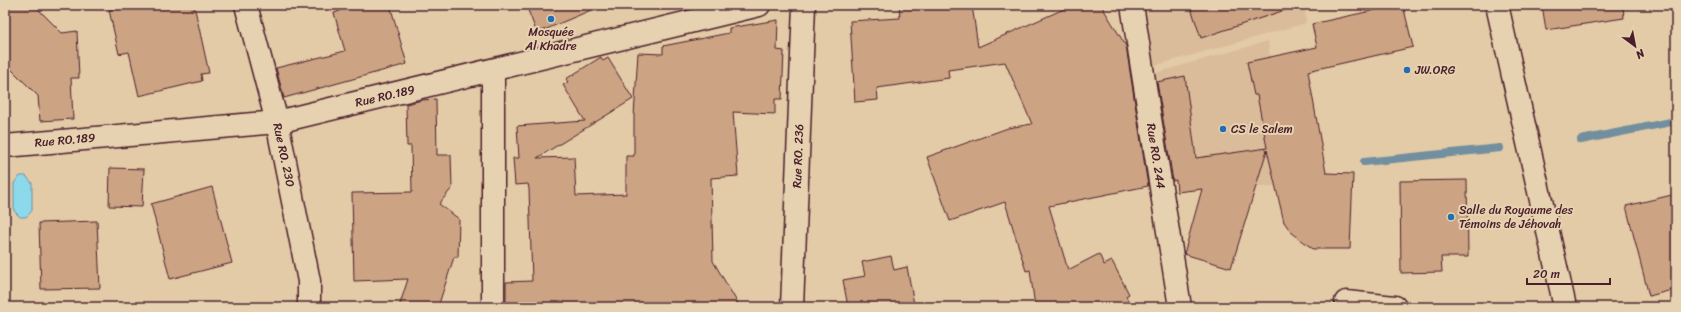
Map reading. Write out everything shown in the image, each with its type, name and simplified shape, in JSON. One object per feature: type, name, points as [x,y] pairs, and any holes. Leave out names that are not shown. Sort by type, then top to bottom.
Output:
[{"type":"street","name":"Rue RO. 230","points":[[246,5],[277,122],[309,281],[309,307]]},
{"type":"street","name":"Rue RO.189","points":[[5,146],[277,122],[493,71],[759,5]]},
{"type":"street","name":"Rue RO. 236","points":[[792,307],[804,5]]},
{"type":"street","name":"Rue RO. 244","points":[[1132,5],[1180,307]]},
{"type":"street","points":[[1497,5],[1565,307]]},
{"type":"street","points":[[493,71],[493,307]]},
{"type":"street","points":[[1346,302],[1395,307]]},
{"type":"shaded area","points":[[1140,5],[1305,5],[1306,23],[1150,67]]},
{"type":"shaded area","name":"CS le Salem","points":[[1268,41],[1287,185],[1177,192],[1155,73]]},
{"type":"water","points":[[20,176],[26,176],[32,183],[32,211],[26,217],[20,217],[14,211],[14,183]]},
{"type":"building","points":[[5,5],[34,5],[62,33],[77,31],[79,78],[71,78],[73,119],[40,121],[38,96],[5,63]]},
{"type":"building","points":[[131,5],[194,5],[209,73],[201,74],[202,81],[139,96],[129,52],[119,54],[109,10]]},
{"type":"building","points":[[338,5],[390,5],[407,64],[284,98],[276,68],[345,51],[334,13],[340,11]]},
{"type":"building","name":"Mosquée Al Khadre","points":[[526,5],[603,5],[537,33]]},
{"type":"building","points":[[899,5],[940,5],[941,9],[972,5],[978,47],[1073,5],[1101,5],[1126,46],[1148,186],[1049,206],[1068,270],[1099,254],[1104,265],[1112,261],[1129,294],[1126,296],[1131,307],[1035,307],[1030,270],[1026,271],[1005,202],[950,221],[927,157],[1008,128],[1032,124],[1005,62],[948,70],[949,78],[877,88],[878,100],[855,102],[850,21],[900,18]]},
{"type":"building","points":[[1190,5],[1287,5],[1288,9],[1201,38]]},
{"type":"building","points":[[1403,5],[1413,47],[1308,71],[1326,173],[1353,174],[1350,249],[1313,249],[1291,232],[1284,222],[1267,150],[1231,268],[1184,254],[1202,189],[1177,192],[1176,180],[1173,181],[1157,82],[1185,76],[1196,158],[1267,148],[1257,95],[1254,95],[1247,62],[1317,47],[1312,24]]},
{"type":"building","points":[[1542,5],[1623,5],[1624,18],[1546,30]]},
{"type":"building","points":[[778,20],[777,50],[784,51],[782,99],[775,99],[775,114],[733,112],[738,176],[711,178],[713,261],[740,307],[506,307],[506,282],[532,281],[529,189],[528,184],[515,185],[513,158],[519,158],[517,126],[585,121],[563,85],[568,82],[566,79],[601,57],[603,61],[608,58],[633,99],[537,158],[574,157],[576,196],[626,194],[626,156],[634,156],[634,116],[638,53],[663,54],[663,46],[729,33],[729,28]]},
{"type":"building","points":[[436,99],[437,155],[451,155],[452,188],[439,204],[459,219],[458,257],[454,257],[438,307],[399,307],[408,279],[354,281],[352,193],[412,192],[411,146],[407,146],[406,104],[422,100]]},
{"type":"building","points":[[110,168],[144,169],[142,207],[109,206]]},
{"type":"building","points":[[1467,180],[1468,257],[1441,257],[1442,272],[1401,273],[1400,181]]},
{"type":"building","points":[[212,187],[232,263],[170,279],[151,204]]},
{"type":"building","points":[[1676,194],[1676,289],[1649,296],[1626,206]]},
{"type":"building","points":[[97,221],[100,288],[41,289],[39,223]]},
{"type":"building","points":[[891,256],[894,270],[907,267],[914,304],[902,307],[848,307],[843,280],[865,276],[862,262]]},
{"type":"waterway","points":[[1581,140],[1676,121]]},
{"type":"waterway","points":[[1364,162],[1500,148]]},
{"type":"place","name":"Mosquée Al Khadre","points":[[551,19]]},
{"type":"place","name":"JW.ORG","points":[[1407,70]]},
{"type":"place","name":"CS le Salem","points":[[1223,129]]},
{"type":"place","name":"Salle du Royaume des Témoins de Jéhovah","points":[[1451,217]]}]
